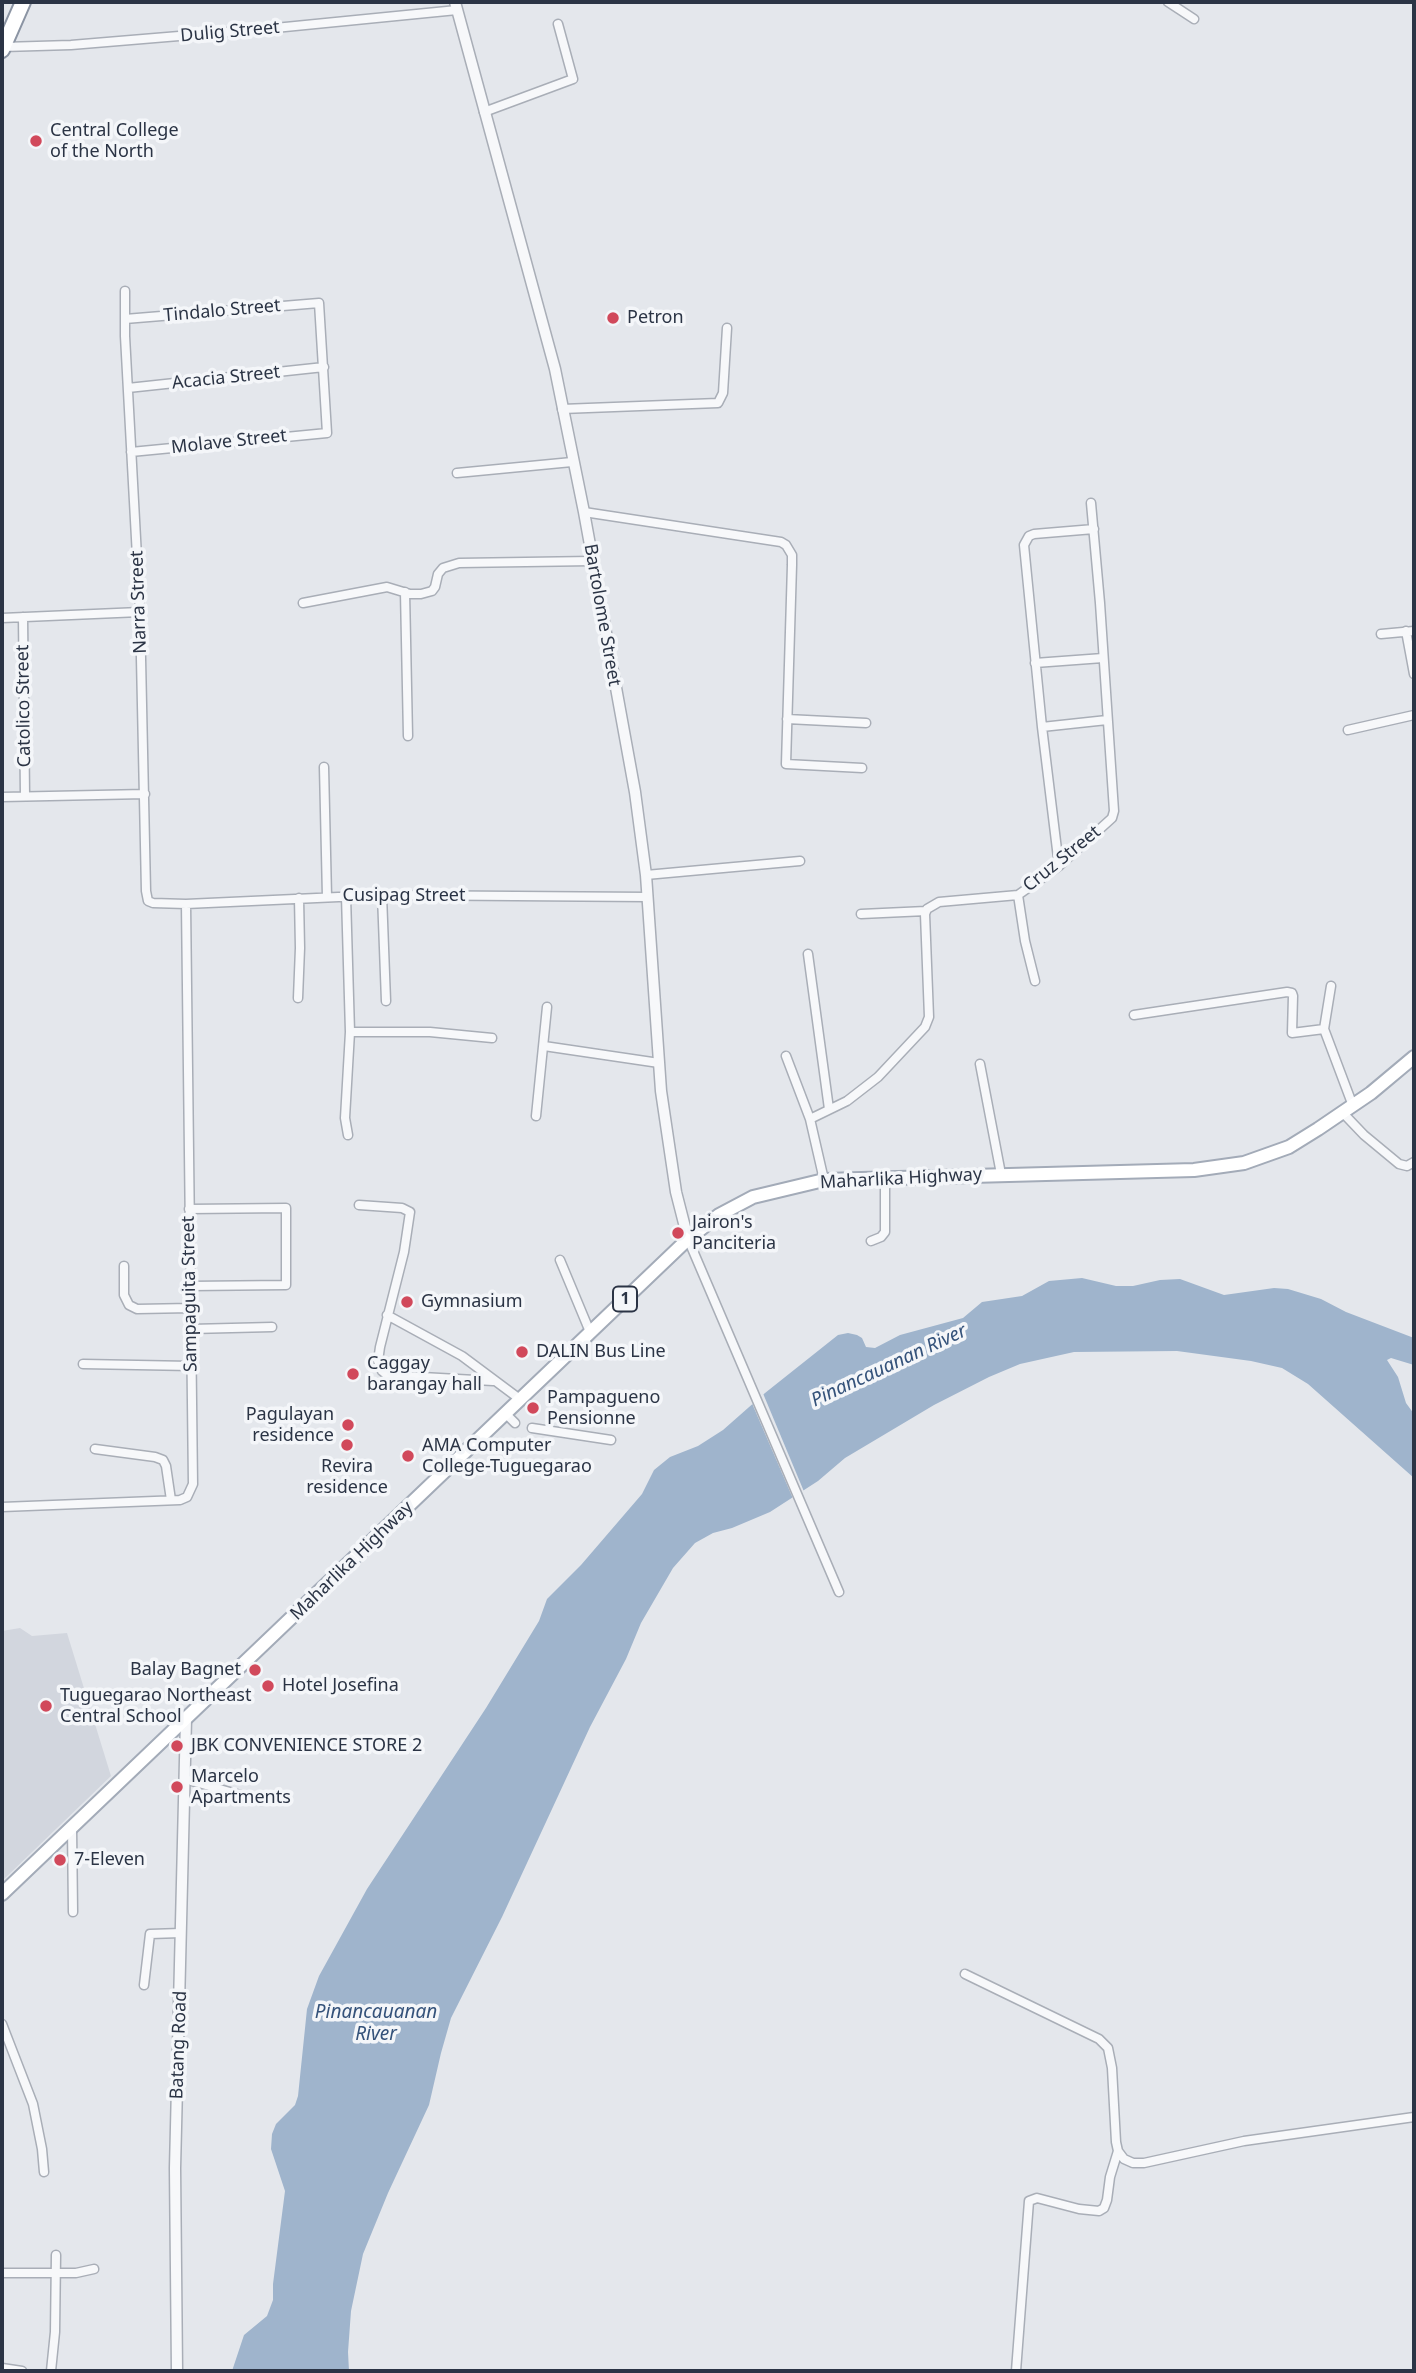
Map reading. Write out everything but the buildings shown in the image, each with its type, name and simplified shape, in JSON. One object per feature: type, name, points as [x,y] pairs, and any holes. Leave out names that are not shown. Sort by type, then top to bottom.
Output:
[{"type":"highway","points":[[3,48],[8,19],[23,2]]},
{"type":"main road","name":"Maharlika Highway","points":[[2,1894],[186,1719],[511,1418],[521,1399],[688,1239],[719,1215],[753,1197],[824,1180],[1194,1170],[1244,1163],[1289,1147],[1348,1109],[1414,1057]]},
{"type":"street","points":[[1168,2],[1194,19]]},
{"type":"street","name":"Dulig Street","points":[[3,48],[85,44],[456,6]]},
{"type":"street","name":"Bartolome Street","points":[[456,6],[555,369],[584,512],[635,792],[648,897],[659,1063],[676,1192],[688,1239]]},
{"type":"street","points":[[484,112],[573,79],[558,24]]},
{"type":"street","name":"Narra Street","points":[[125,291],[140,612],[146,895],[149,902],[160,904]]},
{"type":"street","name":"Tindalo Street","points":[[125,319],[319,303],[324,367]]},
{"type":"street","points":[[562,409],[718,403],[723,393],[727,328]]},
{"type":"street","name":"Acacia Street","points":[[128,388],[324,367]]},
{"type":"street","name":"Molave Street","points":[[131,452],[327,433],[324,367]]},
{"type":"street","points":[[457,472],[572,462]]},
{"type":"street","name":"Cruz Street","points":[[861,914],[926,911],[939,902],[1018,895],[1059,866],[1112,818],[1114,811],[1091,503]]},
{"type":"street","points":[[584,512],[781,542],[786,545],[792,555],[786,764],[862,768]]},
{"type":"street","points":[[1059,866],[1035,663],[1025,540],[1034,534],[1094,529]]},
{"type":"street","points":[[303,603],[387,587],[416,594],[432,591],[439,571],[449,565],[592,561]]},
{"type":"street","points":[[405,592],[408,736]]},
{"type":"street","points":[[2,618],[140,612]]},
{"type":"street","name":"Catolico Street","points":[[23,617],[25,796]]},
{"type":"street","points":[[1381,634],[1410,631],[1414,674]]},
{"type":"street","points":[[1035,663],[1103,659]]},
{"type":"street","points":[[1348,730],[1414,715]]},
{"type":"street","points":[[787,719],[866,723]]},
{"type":"street","points":[[1042,727],[1107,720]]},
{"type":"street","points":[[324,767],[327,897]]},
{"type":"street","points":[[2,797],[145,794]]},
{"type":"street","points":[[646,875],[800,861]]},
{"type":"street","points":[[382,895],[386,1001]]},
{"type":"street","name":"Cusipag Street","points":[[160,904],[382,895],[648,897]]},
{"type":"street","points":[[1018,895],[1024,941],[1035,981]]},
{"type":"street","points":[[346,896],[350,1032],[345,1118],[348,1135]]},
{"type":"street","points":[[298,998],[299,898]]},
{"type":"street","name":"Sampaguita Street","points":[[171,1500],[187,1497],[193,1485],[186,904]]},
{"type":"street","points":[[810,1119],[863,1090],[925,1027],[929,1017],[930,1000],[926,911]]},
{"type":"street","points":[[808,954],[829,1109]]},
{"type":"street","points":[[1331,986],[1324,1030],[1348,1109],[1364,1135],[1399,1164],[1407,1166],[1414,1162]]},
{"type":"street","points":[[1134,1015],[1287,992],[1293,996],[1292,1033],[1324,1030]]},
{"type":"street","points":[[536,1116],[547,1007]]},
{"type":"street","points":[[350,1032],[430,1032],[492,1038]]},
{"type":"street","points":[[544,1045],[659,1063]]},
{"type":"street","points":[[786,1056],[810,1119],[824,1180]]},
{"type":"street","points":[[980,1064],[1001,1174]]},
{"type":"street","points":[[871,1241],[885,1232],[885,1177]]},
{"type":"street","points":[[359,1205],[402,1208],[410,1212],[404,1252],[378,1361],[382,1371],[387,1375],[493,1381]]},
{"type":"street","points":[[189,1209],[286,1208],[286,1285],[190,1286]]},
{"type":"street","points":[[688,1239],[839,1592]]},
{"type":"street","points":[[560,1260],[590,1332]]},
{"type":"street","points":[[124,1266],[124,1295],[129,1305],[137,1308],[191,1308]]},
{"type":"street","points":[[387,1315],[462,1356],[521,1399]]},
{"type":"street","points":[[191,1329],[272,1327]]},
{"type":"street","points":[[83,1364],[191,1366]]},
{"type":"street","points":[[532,1428],[611,1440]]},
{"type":"street","points":[[2,1507],[171,1500],[163,1460],[95,1449]]},
{"type":"street","name":"Batang Road","points":[[177,2371],[175,2179],[186,1719]]},
{"type":"street","points":[[185,1779],[261,1801]]},
{"type":"street","points":[[72,1828],[73,1912]]},
{"type":"street","points":[[144,1984],[150,1934],[181,1933]]},
{"type":"street","points":[[965,1974],[1099,2039],[1108,2048],[1112,2067],[1118,2151],[1104,2208],[1099,2211],[1079,2209],[1037,2198],[1029,2201],[1016,2371]]},
{"type":"street","points":[[2,2024],[33,2104],[44,2172]]},
{"type":"street","points":[[1118,2151],[1124,2159],[1133,2163],[1144,2163],[1244,2141],[1414,2117]]},
{"type":"street","points":[[51,2371],[56,2255]]},
{"type":"street","points":[[2,2273],[76,2273],[94,2269]]},
{"type":"street","points":[[2,2368],[22,2371]]},
{"type":"shaded area","name":"Tuguegarao Northeast Central School","points":[[20,1628],[32,1636],[67,1633],[111,1776],[2,1881],[2,1631]]},
{"type":"water","name":"Pinancauanan River","points":[[1082,1278],[1116,1286],[1180,1279],[1224,1295],[1274,1288],[1288,1289],[1321,1299],[1346,1312],[1414,1338],[1414,1365],[1391,1358],[1387,1360],[1398,1377],[1406,1403],[1414,1414],[1414,1478],[1308,1384],[1282,1368],[1177,1351],[1074,1352],[1020,1364],[989,1377],[934,1405],[845,1458],[818,1481],[770,1512],[713,1533],[695,1543],[673,1568],[641,1623],[502,1917],[451,2018],[429,2105],[363,2254],[351,2311],[349,2371],[232,2371],[244,2335],[267,2316],[273,2300],[285,2191],[271,2149],[272,2134],[276,2124],[295,2105],[298,2096],[307,2009],[319,1976],[367,1889],[486,1708],[539,1621],[547,1599],[581,1565],[642,1494],[654,1470],[670,1457],[698,1446],[723,1430],[838,1335],[857,1335],[862,1338],[866,1347],[875,1348],[900,1335],[963,1318],[982,1302],[1022,1296],[1049,1281]]},
{"type":"pier","points":[[762,1391],[805,1494],[794,1501],[751,1401]]},
{"type":"place","name":"Central College of the North","points":[[36,141]]},
{"type":"place","name":"Petron","points":[[613,318]]},
{"type":"place","name":"Jairon's Panciteria","points":[[678,1233]]},
{"type":"place","name":"Gymnasium","points":[[407,1302]]},
{"type":"place","name":"DALIN Bus Line","points":[[522,1352]]},
{"type":"place","name":"Caggay barangay hall","points":[[353,1374]]},
{"type":"place","name":"Pampagueno Pensionne","points":[[533,1408]]},
{"type":"place","name":"Pagulayan residence","points":[[348,1425]]},
{"type":"place","name":"Revira residence","points":[[347,1445]]},
{"type":"place","name":"AMA Computer College-Tuguegarao","points":[[408,1456]]},
{"type":"place","name":"Balay Bagnet","points":[[255,1670]]},
{"type":"place","name":"Hotel Josefina","points":[[268,1686]]},
{"type":"place","name":"Tuguegarao Northeast Central School","points":[[46,1706]]},
{"type":"place","name":"JBK CONVENIENCE STORE 2","points":[[177,1746]]},
{"type":"place","name":"Marcelo Apartments","points":[[177,1787]]},
{"type":"place","name":"7-Eleven","points":[[60,1860]]}]
